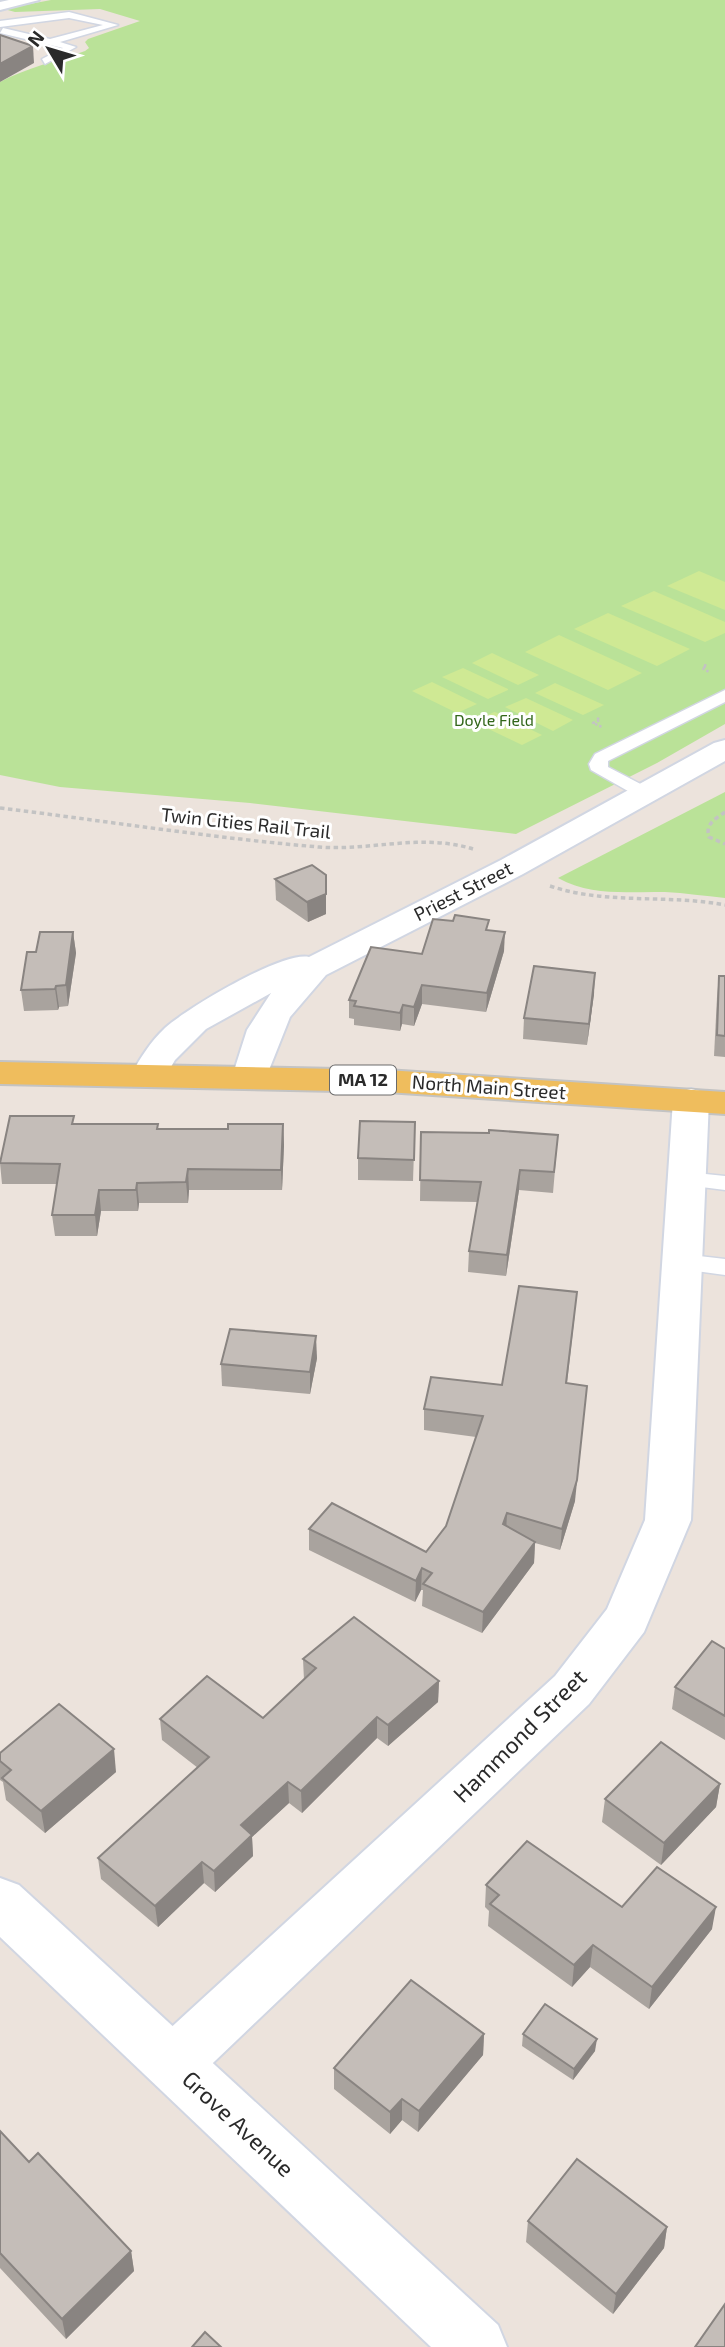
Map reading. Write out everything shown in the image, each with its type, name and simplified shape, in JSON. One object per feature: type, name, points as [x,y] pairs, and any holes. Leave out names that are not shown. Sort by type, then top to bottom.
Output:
[{"type":"main road","name":"North Main Street","points":[[0,1073],[386,1081],[708,1102]]},
{"type":"street","points":[[6,5],[32,0]]},
{"type":"street","name":"Priest Street","points":[[250,1077],[262,1034],[275,1010],[302,979],[333,956],[512,867],[725,750]]},
{"type":"street","points":[[148,1076],[166,1044],[197,1021],[273,979],[333,956]]},
{"type":"street","name":"Hammond Street","points":[[173,2063],[572,1690],[627,1619],[668,1520],[703,1265],[708,1102]]},
{"type":"street","name":"Grove Avenue","points":[[0,1902],[476,2347]]},
{"type":"lane","points":[[0,24],[61,15],[92,18],[114,25],[53,41]]},
{"type":"lane","points":[[24,33],[92,18]]},
{"type":"lane","points":[[0,30],[24,33],[71,47],[45,61]]},
{"type":"lane","points":[[648,794],[600,770],[598,764],[601,758],[725,695]]},
{"type":"path","points":[[704,665],[707,666],[702,668],[709,672]]},
{"type":"path","points":[[597,719],[600,720],[593,723],[600,726]]},
{"type":"path","name":"Twin Cities Rail Trail","points":[[0,808],[321,847],[359,848],[435,841],[477,851]]},
{"type":"path","points":[[725,812],[710,823],[707,830],[709,836],[725,844]]},
{"type":"path","points":[[545,883],[585,897],[613,900],[678,898],[725,905]]},
{"type":"green space","name":"Doyle Field","points":[[51,0],[725,0],[725,724],[657,763],[516,834],[250,803],[60,787],[0,775],[0,82],[85,51],[89,48],[85,42],[88,39],[140,21],[100,9],[15,12],[4,9]]},
{"type":"green space","points":[[699,571],[725,582],[725,610],[667,586]]},
{"type":"green space","points":[[654,591],[725,622],[725,633],[705,642],[621,606]]},
{"type":"green space","points":[[608,613],[690,649],[657,666],[574,629]]},
{"type":"green space","points":[[559,635],[642,673],[608,690],[525,652]]},
{"type":"green space","points":[[492,653],[539,675],[518,685],[472,663]]},
{"type":"green space","points":[[463,668],[508,690],[488,699],[442,677]]},
{"type":"green space","points":[[432,682],[477,704],[457,713],[412,691]]},
{"type":"green space","points":[[555,683],[604,705],[583,715],[535,693]]},
{"type":"green space","points":[[526,698],[573,720],[553,731],[505,707]]},
{"type":"green space","name":"Doyle Field","points":[[494,712],[542,735],[522,745],[474,722]]},
{"type":"green space","points":[[725,792],[725,898],[665,892],[597,891],[558,878]]},
{"type":"building","points":[[0,35],[33,46],[0,64]]},
{"type":"building","points":[[312,865],[326,875],[326,894],[307,902],[275,879]]},
{"type":"building","points":[[455,915],[489,920],[486,930],[505,932],[487,993],[422,985],[414,1007],[403,1005],[400,1013],[354,1006],[356,1001],[349,1000],[371,947],[422,954],[433,919],[453,921]]},
{"type":"building","points":[[40,932],[73,932],[66,985],[56,986],[55,989],[21,990],[27,952],[36,952]]},
{"type":"building","points":[[534,966],[595,973],[589,1024],[524,1018]]},
{"type":"building","points":[[719,976],[725,976],[725,1036],[717,1035]]},
{"type":"building","points":[[10,1116],[74,1116],[72,1124],[158,1124],[157,1129],[228,1129],[228,1124],[283,1124],[281,1170],[188,1169],[186,1182],[137,1183],[136,1190],[99,1190],[95,1215],[52,1215],[60,1164],[0,1163]]},
{"type":"building","points":[[360,1121],[415,1122],[414,1160],[358,1158]]},
{"type":"building","points":[[489,1130],[558,1135],[554,1172],[520,1170],[507,1255],[469,1251],[481,1182],[420,1180],[421,1132],[489,1133]]},
{"type":"building","points":[[519,1286],[577,1292],[566,1383],[587,1386],[577,1480],[562,1529],[507,1513],[503,1524],[535,1542],[483,1612],[423,1584],[432,1573],[422,1568],[416,1581],[309,1529],[332,1503],[426,1552],[446,1526],[483,1416],[424,1409],[431,1377],[502,1385]]},
{"type":"building","points":[[230,1329],[316,1336],[310,1372],[221,1364]]},
{"type":"building","points":[[354,1617],[439,1681],[388,1725],[377,1717],[301,1791],[288,1782],[241,1825],[252,1835],[214,1871],[202,1862],[155,1906],[98,1858],[209,1757],[160,1719],[207,1676],[263,1718],[316,1668],[303,1659]]},
{"type":"building","points":[[712,1641],[725,1649],[725,1716],[675,1687]]},
{"type":"building","points":[[59,1704],[114,1749],[41,1811],[2,1778],[11,1770],[0,1761],[0,1753]]},
{"type":"building","points":[[661,1742],[720,1784],[664,1843],[605,1799]]},
{"type":"building","points":[[527,1841],[622,1907],[657,1867],[716,1907],[652,1987],[593,1945],[574,1965],[490,1904],[499,1895],[486,1885]]},
{"type":"building","points":[[411,1980],[484,2034],[419,2111],[402,2099],[390,2112],[334,2068]]},
{"type":"building","points":[[545,2004],[597,2039],[574,2069],[523,2034]]},
{"type":"building","points":[[0,2131],[29,2162],[38,2153],[131,2251],[62,2319],[0,2253]]},
{"type":"building","points":[[577,2159],[667,2227],[616,2294],[528,2221]]},
{"type":"building","points":[[725,2304],[725,2347],[695,2347]]},
{"type":"building","points":[[205,2332],[221,2347],[192,2347]]}]
